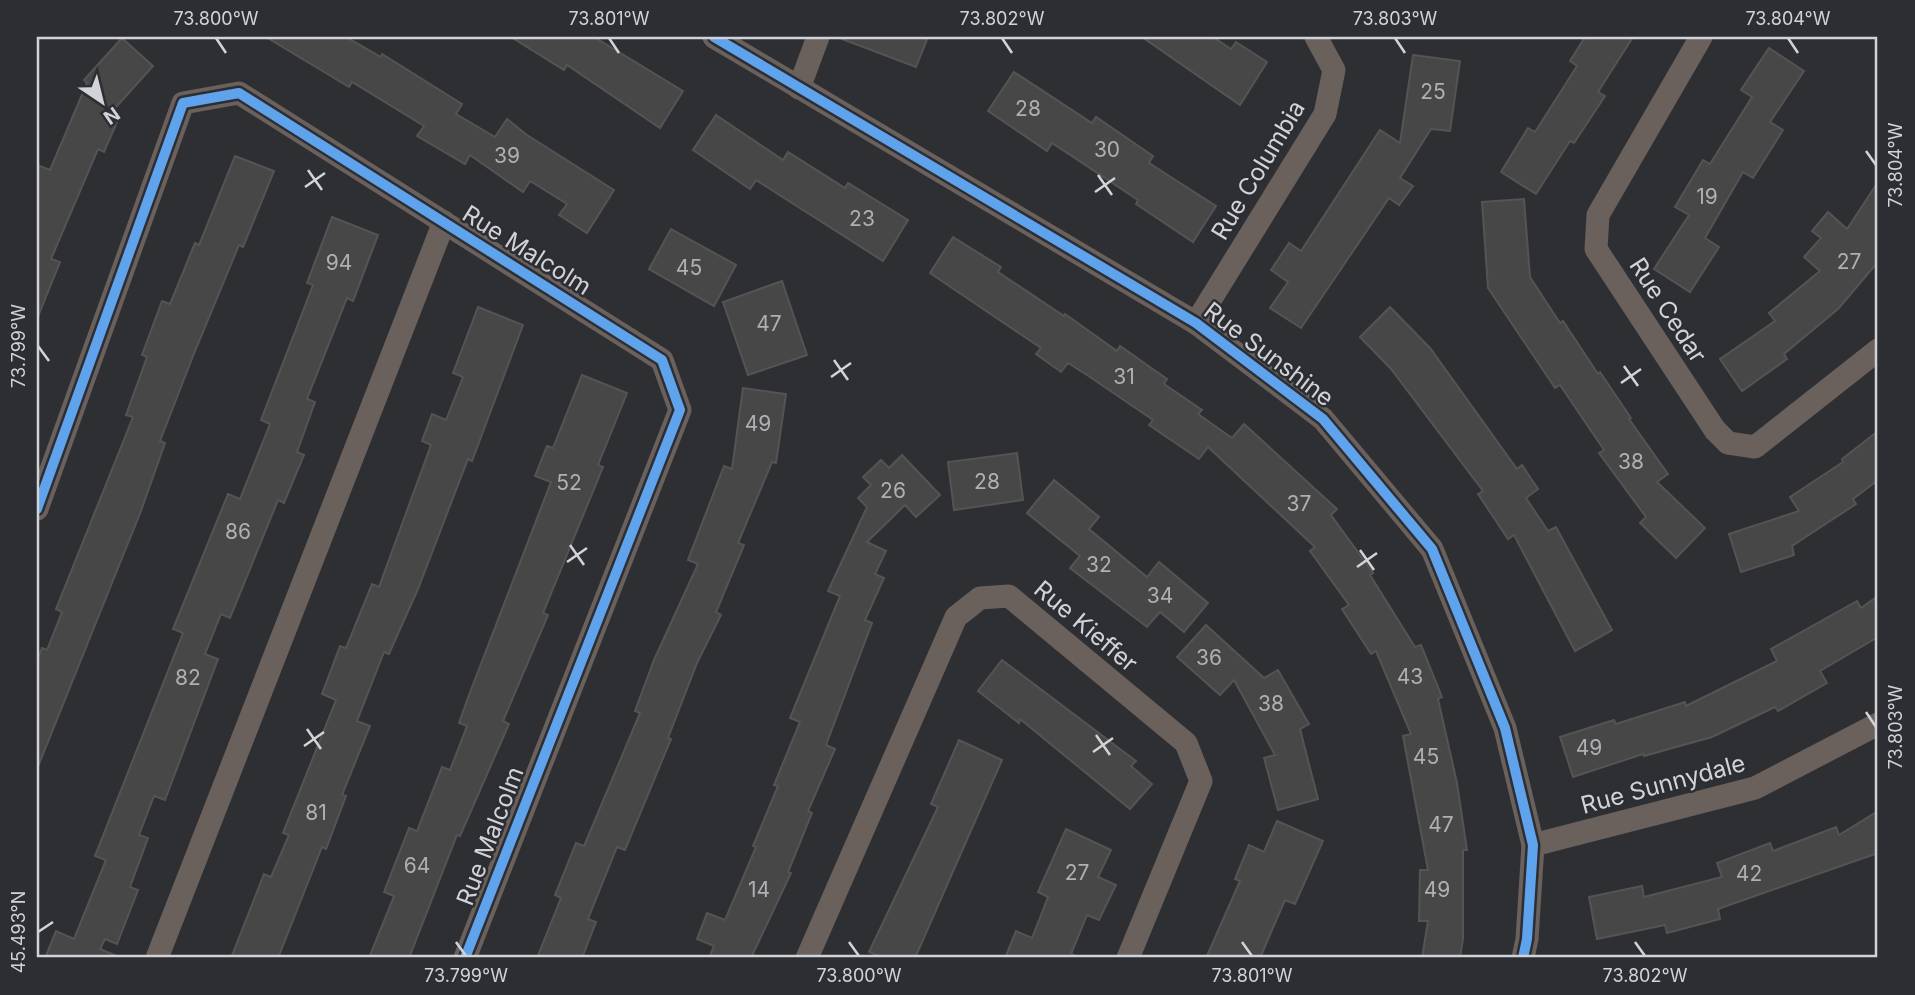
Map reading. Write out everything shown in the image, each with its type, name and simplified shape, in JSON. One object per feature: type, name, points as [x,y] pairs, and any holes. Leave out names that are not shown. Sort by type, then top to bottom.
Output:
[{"type":"street","name":"Rue Sunshine","points":[[714,37],[1196,323],[1323,419],[1432,549],[1505,728],[1533,845],[1527,939],[1523,958]]},
{"type":"street","points":[[799,88],[818,37]]},
{"type":"street","name":"Rue Columbia","points":[[1196,323],[1325,114],[1334,70],[1316,37]]},
{"type":"street","name":"Rue Cedar","points":[[1701,37],[1598,215],[1596,248],[1715,430],[1728,443],[1755,447],[1878,350]]},
{"type":"street","name":"Rue Malcolm","points":[[37,509],[183,103],[239,93],[662,360],[680,410],[465,958]]},
{"type":"street","name":"Rue Malcolm","points":[[157,958],[444,222]]},
{"type":"street","name":"Rue Kieffer","points":[[807,958],[956,617],[980,598],[1009,596],[1186,743],[1201,781],[1128,958]]},
{"type":"street","name":"Rue Sunnydale","points":[[1533,845],[1755,788],[1878,724]]},
{"type":"building","points":[[266,37],[346,37],[381,57],[382,54],[462,104],[456,114],[495,137],[507,119],[527,135],[614,190],[587,233],[559,215],[567,204],[530,181],[523,192],[470,155],[465,164],[417,136],[424,126],[352,82],[349,87]]},
{"type":"building","points":[[511,37],[594,37],[683,91],[660,128],[567,65],[564,70]]},
{"type":"building","points":[[842,37],[928,37],[916,67]]},
{"type":"building","points":[[1142,37],[1213,37],[1231,49],[1236,42],[1267,62],[1240,105]]},
{"type":"building","points":[[1585,37],[1633,37],[1598,92],[1605,96],[1574,143],[1570,141],[1536,194],[1501,172],[1528,128],[1535,132],[1577,66],[1570,61]]},
{"type":"building","points":[[122,38],[153,66],[108,116],[118,120],[104,152],[98,149],[51,259],[60,262],[37,319],[37,165],[50,170],[87,83],[84,80]]},
{"type":"building","points":[[1769,48],[1804,71],[1770,122],[1783,130],[1753,178],[1743,172],[1705,238],[1719,247],[1690,292],[1654,269],[1689,215],[1675,207],[1703,160],[1710,164],[1752,97],[1741,90]]},
{"type":"building","points":[[1413,55],[1460,61],[1450,131],[1431,129],[1400,178],[1413,186],[1399,205],[1389,198],[1301,328],[1270,308],[1288,282],[1271,270],[1289,243],[1301,251],[1380,130],[1400,143]]},
{"type":"building","points":[[1014,72],[1092,123],[1096,117],[1153,156],[1149,163],[1216,206],[1193,242],[1136,204],[1138,200],[1052,143],[1047,151],[988,111]]},
{"type":"building","points":[[716,115],[783,160],[788,152],[845,188],[848,183],[908,220],[883,261],[756,180],[750,189],[693,150]]},
{"type":"building","points":[[235,156],[274,171],[243,247],[239,245],[195,351],[160,441],[165,443],[141,511],[37,769],[37,661],[42,648],[47,650],[62,612],[56,609],[133,417],[126,415],[147,357],[142,355],[162,301],[170,304],[195,243],[199,245]]},
{"type":"building","points":[[1878,182],[1878,262],[1838,309],[1784,354],[1787,359],[1742,391],[1720,359],[1775,321],[1769,313],[1820,271],[1804,257],[1821,238],[1812,231],[1828,212],[1847,229]]},
{"type":"building","points":[[1524,199],[1530,277],[1560,323],[1563,321],[1598,374],[1600,372],[1668,474],[1657,482],[1705,528],[1676,558],[1640,523],[1646,517],[1599,453],[1604,450],[1560,385],[1555,388],[1488,288],[1482,202]]},
{"type":"building","points":[[332,217],[378,235],[353,301],[347,298],[307,399],[315,402],[297,452],[304,455],[284,503],[278,500],[230,618],[221,614],[205,654],[218,659],[165,800],[154,796],[139,835],[148,838],[130,887],[138,890],[117,944],[105,939],[100,949],[121,958],[45,958],[56,931],[74,939],[106,860],[95,856],[183,633],[173,629],[228,494],[240,499],[270,424],[261,420],[313,285],[307,283]]},
{"type":"building","points":[[671,229],[736,265],[714,306],[649,269]]},
{"type":"building","points":[[953,237],[1001,267],[998,272],[1064,316],[1065,314],[1117,351],[1120,346],[1167,379],[1164,384],[1202,410],[1198,414],[1232,438],[1244,424],[1337,509],[1331,515],[1373,573],[1370,575],[1415,647],[1421,645],[1442,697],[1438,699],[1457,783],[1467,850],[1463,850],[1463,939],[1460,958],[1422,958],[1428,921],[1419,921],[1420,870],[1428,870],[1403,736],[1411,734],[1376,651],[1371,654],[1342,609],[1349,605],[1310,551],[1315,547],[1208,447],[1199,459],[1149,425],[1153,420],[1068,363],[1061,372],[1036,354],[1041,348],[930,273]]},
{"type":"building","points":[[782,281],[807,355],[748,375],[723,302]]},
{"type":"building","points":[[478,307],[523,325],[472,461],[468,459],[418,589],[389,654],[384,652],[357,721],[370,726],[342,795],[346,796],[326,849],[322,847],[278,958],[231,958],[264,874],[271,877],[289,835],[283,833],[336,700],[322,694],[340,646],[346,648],[372,584],[379,587],[431,445],[422,441],[432,414],[446,420],[463,377],[453,373]]},
{"type":"building","points":[[1390,307],[1430,348],[1517,469],[1522,465],[1538,489],[1526,498],[1548,531],[1556,527],[1612,630],[1575,651],[1514,535],[1508,539],[1478,494],[1483,491],[1391,369],[1360,337]]},
{"type":"building","points":[[582,375],[627,393],[598,465],[603,467],[543,613],[548,615],[503,721],[509,724],[460,836],[457,835],[409,958],[369,958],[394,896],[384,892],[409,828],[417,831],[442,767],[450,770],[467,726],[459,723],[551,482],[535,476],[547,446],[553,448]]},
{"type":"building","points":[[743,388],[786,394],[776,463],[772,462],[738,543],[744,545],[716,612],[721,615],[697,663],[668,738],[671,739],[625,850],[617,847],[588,919],[596,922],[582,958],[537,958],[561,898],[555,895],[576,843],[584,846],[640,713],[635,711],[654,660],[698,564],[688,560],[724,466],[732,469]]},
{"type":"building","points":[[1878,431],[1878,480],[1853,499],[1856,504],[1792,546],[1794,555],[1741,572],[1729,534],[1799,511],[1790,497],[1843,462],[1842,459]]},
{"type":"building","points":[[1017,453],[1023,500],[954,510],[948,462]]},
{"type":"building","points":[[902,455],[940,495],[916,517],[905,505],[867,542],[886,551],[875,574],[884,578],[865,620],[872,623],[826,745],[835,749],[808,811],[812,813],[788,872],[791,873],[751,958],[709,958],[714,946],[697,939],[707,913],[725,920],[778,786],[774,785],[800,722],[790,718],[840,596],[828,591],[867,507],[858,498],[871,485],[863,477],[881,460],[889,468]]},
{"type":"building","points":[[1054,480],[1099,517],[1089,529],[1147,577],[1159,562],[1208,603],[1184,632],[1160,612],[1147,627],[1070,568],[1080,556],[1027,513]]},
{"type":"building","points":[[1878,596],[1878,637],[1820,671],[1827,683],[1778,711],[1775,707],[1712,737],[1644,756],[1643,754],[1573,777],[1560,737],[1614,720],[1616,724],[1685,702],[1686,706],[1777,661],[1771,649],[1857,601],[1861,608]]},
{"type":"building","points":[[1206,625],[1264,678],[1278,670],[1309,724],[1300,729],[1318,799],[1278,810],[1264,758],[1275,755],[1234,680],[1220,695],[1177,657]]},
{"type":"building","points":[[1002,660],[1136,761],[1131,766],[1152,784],[1130,809],[1020,719],[1019,723],[978,691]]},
{"type":"building","points":[[959,740],[1002,760],[915,958],[884,958],[869,952],[938,807],[931,804]]},
{"type":"building","points":[[1878,811],[1878,853],[1718,909],[1720,919],[1667,933],[1665,925],[1597,939],[1589,897],[1642,886],[1644,897],[1722,877],[1717,863],[1770,843],[1773,851],[1836,827],[1839,835]]},
{"type":"building","points":[[1277,821],[1323,841],[1295,904],[1285,900],[1260,958],[1206,958],[1240,881],[1235,879],[1249,845],[1264,852]]},
{"type":"building","points":[[1066,829],[1111,850],[1098,877],[1116,885],[1099,920],[1087,915],[1071,954],[1080,958],[1005,958],[1016,931],[1032,938],[1048,897],[1038,892]]},
{"type":"cycle path","points":[[714,37],[1196,323],[1323,419],[1432,549],[1505,728],[1533,845],[1527,939],[1523,958]]},
{"type":"cycle path","points":[[37,509],[183,103],[239,93],[662,360],[680,410],[465,958]]}]
